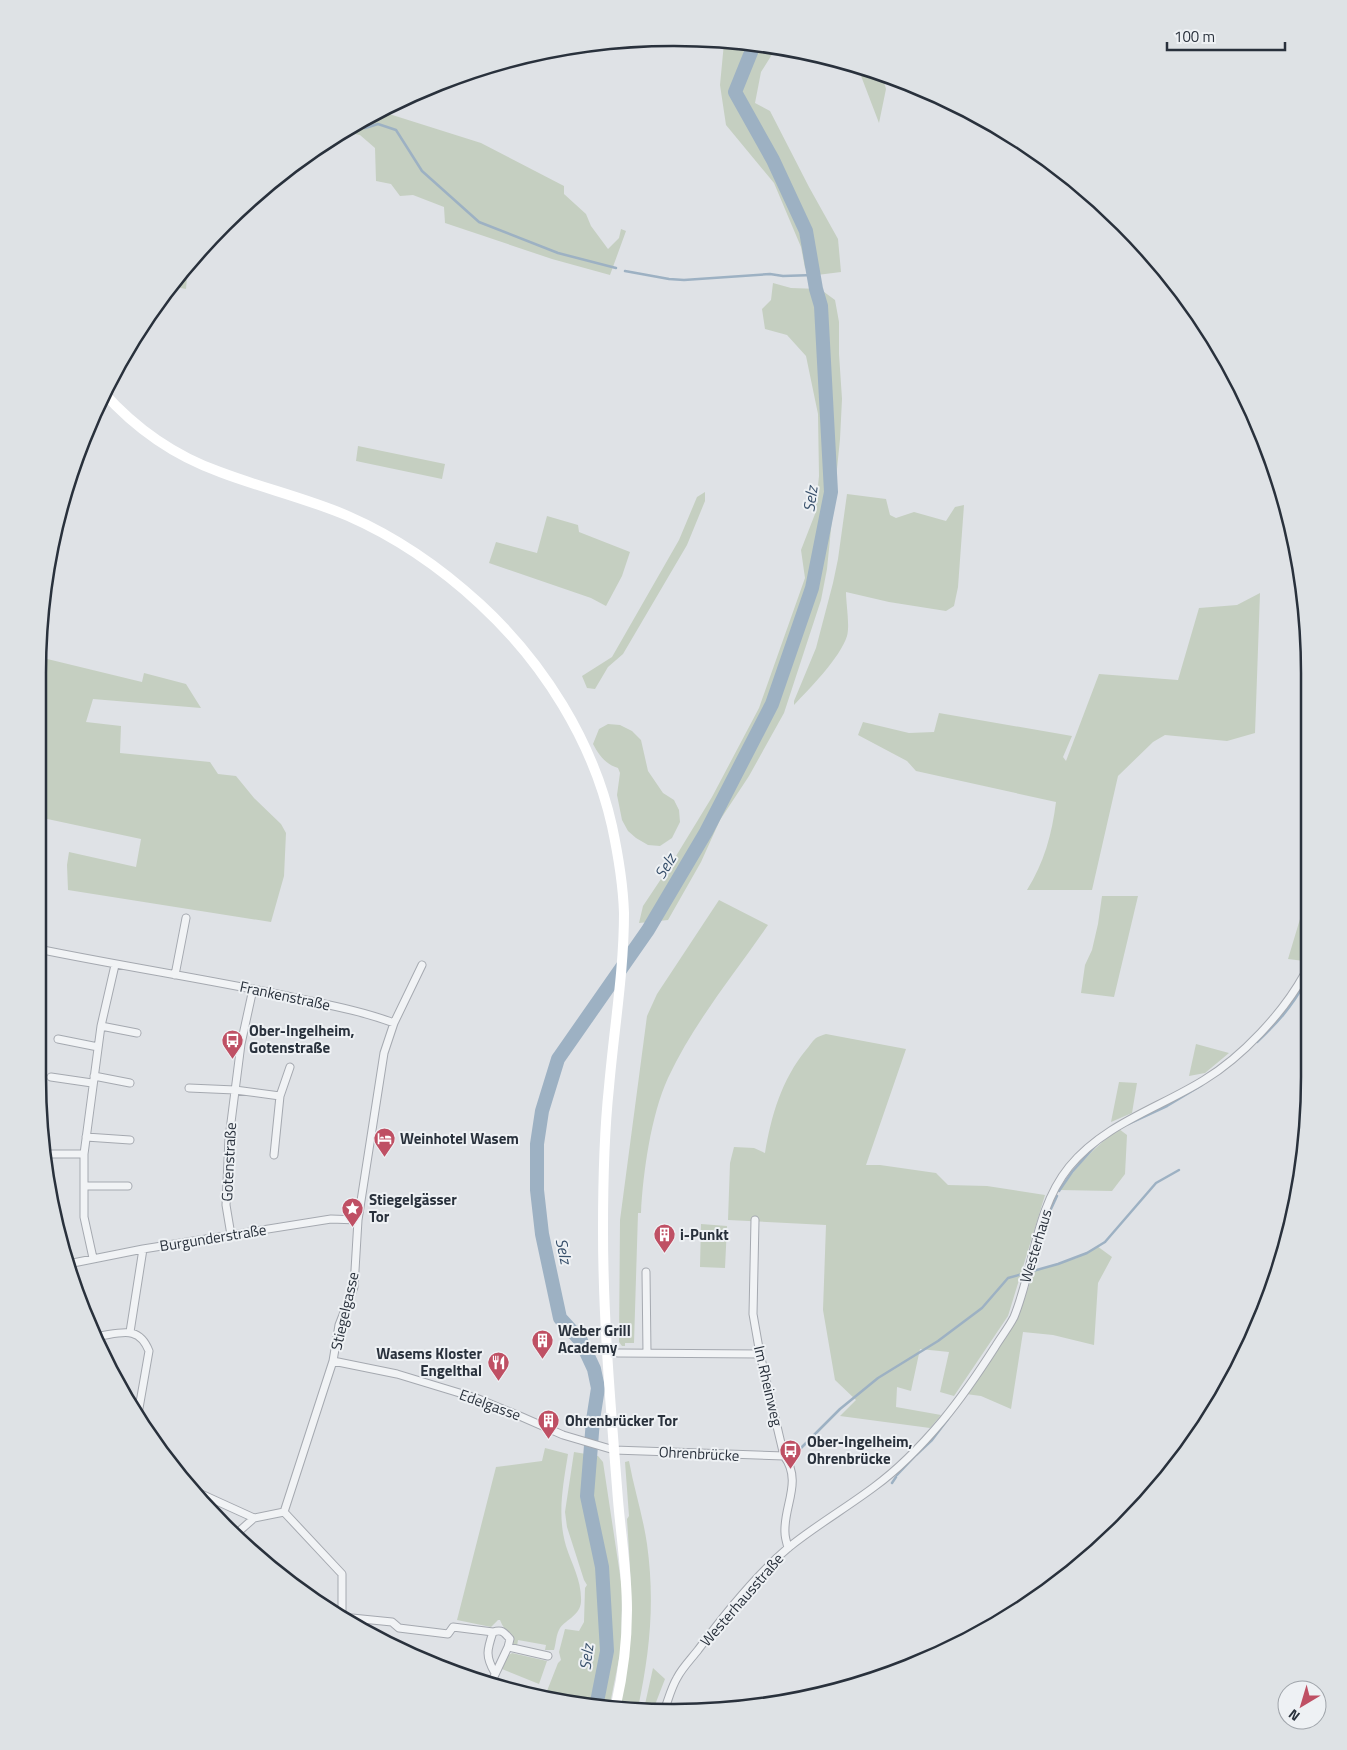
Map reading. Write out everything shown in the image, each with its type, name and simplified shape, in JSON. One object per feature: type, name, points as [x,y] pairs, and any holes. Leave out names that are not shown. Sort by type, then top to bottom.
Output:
[{"type":"main road","points":[[110,399],[140,428],[185,457],[217,472],[303,499],[348,516],[390,537],[430,563],[468,592],[498,621],[543,676],[570,720],[598,779],[611,821],[620,870],[624,912],[623,957],[606,1124],[603,1231],[605,1309],[627,1611],[624,1664],[617,1700]]},
{"type":"street","points":[[174,975],[186,918]]},
{"type":"street","name":"Frankenstraße","points":[[46,951],[115,965],[253,989],[369,1014],[394,1023]]},
{"type":"street","points":[[93,1258],[84,1217],[84,1154],[101,1026],[115,965]]},
{"type":"street","name":"Stiegelgasse","points":[[284,1512],[334,1361],[339,1325],[354,1287],[358,1220],[384,1054],[394,1023],[422,965]]},
{"type":"street","name":"Westerhaus","points":[[891,1474],[943,1420],[985,1363],[1013,1319],[1028,1271],[1036,1236],[1053,1194],[1069,1167],[1093,1143],[1131,1118],[1204,1081],[1220,1069],[1252,1041],[1286,1005],[1301,980]]},
{"type":"street","name":"Gotenstraße","points":[[231,1235],[226,1205],[228,1159],[241,1044],[253,989]]},
{"type":"street","points":[[101,1026],[137,1033]]},
{"type":"street","points":[[58,1040],[98,1047]]},
{"type":"street","points":[[274,1155],[280,1096],[290,1067]]},
{"type":"street","points":[[52,1077],[130,1083]]},
{"type":"street","points":[[189,1088],[235,1090],[280,1096]]},
{"type":"street","points":[[86,1138],[130,1140]]},
{"type":"street","points":[[52,1154],[84,1154]]},
{"type":"street","points":[[84,1186],[128,1186]]},
{"type":"street","name":"Burgunderstraße","points":[[75,1262],[143,1249],[331,1219],[358,1220]]},
{"type":"street","name":"Im Rheinweg","points":[[755,1220],[753,1314],[760,1354],[784,1456],[791,1470],[792,1483],[785,1531],[788,1548]]},
{"type":"street","points":[[130,1332],[143,1249]]},
{"type":"street","points":[[646,1272],[647,1353]]},
{"type":"street","points":[[102,1335],[130,1332],[138,1335],[149,1351],[140,1405]]},
{"type":"street","points":[[618,1353],[760,1354]]},
{"type":"street","name":"Edelgasse","points":[[334,1361],[397,1374],[476,1398],[578,1440],[614,1450]]},
{"type":"street","name":"Ohrenbrücke","points":[[614,1450],[784,1456]]},
{"type":"street","name":"Westerhausstraße","points":[[667,1704],[677,1678],[693,1656],[760,1576],[788,1548],[891,1474]]},
{"type":"street","points":[[210,1499],[254,1518]]},
{"type":"street","points":[[241,1530],[254,1518],[284,1512],[342,1574],[342,1609]]},
{"type":"street","points":[[358,1619],[392,1622],[399,1628],[448,1634],[453,1627],[493,1632],[500,1630],[510,1638],[508,1647],[494,1677]]},
{"type":"street","points":[[493,1632],[488,1661],[495,1673]]},
{"type":"street","points":[[508,1647],[548,1656]]},
{"type":"green space","points":[[723,49],[772,54],[761,72],[755,103],[770,111],[838,239],[841,272],[817,275],[805,268],[801,247],[774,183],[726,125],[720,85]]},
{"type":"green space","points":[[861,76],[884,83],[886,89],[879,123]]},
{"type":"green space","points":[[390,114],[481,143],[564,186],[564,194],[586,214],[591,226],[608,249],[619,238],[621,229],[626,231],[610,275],[552,259],[445,223],[444,207],[413,195],[400,196],[391,184],[376,181],[375,148],[360,135],[354,134]]},
{"type":"green space","points":[[187,279],[186,289],[179,288]]},
{"type":"green space","points":[[773,283],[791,288],[820,289],[835,300],[839,322],[842,399],[840,439],[827,569],[821,600],[784,713],[749,776],[720,820],[701,862],[668,920],[639,923],[643,906],[712,797],[759,708],[805,578],[801,550],[815,514],[819,476],[818,414],[806,356],[787,335],[765,329],[762,309],[771,300]]},
{"type":"green space","points":[[358,446],[445,464],[442,479],[356,461]]},
{"type":"green space","points":[[705,492],[705,501],[687,545],[623,654],[608,667],[595,689],[587,688],[582,676],[612,657],[679,540],[697,497]]},
{"type":"green space","points":[[847,494],[886,499],[890,515],[896,518],[914,512],[946,521],[955,507],[964,505],[958,587],[954,606],[946,611],[889,602],[846,592],[848,626],[847,636],[843,645],[824,672],[794,705],[816,648],[833,583]]},
{"type":"green space","points":[[547,516],[578,525],[579,532],[630,552],[622,576],[606,606],[591,598],[489,563],[496,542],[537,553]]},
{"type":"green space","points":[[1260,593],[1255,733],[1227,741],[1165,735],[1153,742],[1118,776],[1092,890],[1027,890],[1046,848],[1056,802],[916,771],[907,761],[858,735],[863,722],[909,733],[934,732],[939,713],[1072,736],[1063,757],[1066,761],[1099,674],[1178,680],[1199,608],[1237,605]]},
{"type":"green space","points":[[47,659],[142,682],[144,673],[186,684],[201,708],[93,699],[86,722],[121,726],[120,753],[210,762],[218,774],[236,776],[254,798],[281,824],[286,833],[284,876],[271,922],[68,890],[67,865],[69,852],[136,867],[141,839],[46,819]]},
{"type":"green space","points":[[608,724],[620,725],[632,731],[641,740],[648,771],[663,793],[674,800],[679,810],[680,822],[672,838],[660,846],[648,845],[636,838],[628,831],[622,820],[617,795],[620,773],[618,768],[603,759],[593,744],[599,729]]},
{"type":"green space","points":[[1102,896],[1138,896],[1114,997],[1081,993],[1085,965],[1092,950],[1098,924]]},
{"type":"green space","points":[[719,900],[768,925],[715,999],[678,1057],[662,1093],[649,1144],[641,1213],[638,1213],[634,1343],[625,1343],[625,1346],[622,1346],[619,1342],[620,1220],[647,1016],[657,994]]},
{"type":"green space","points":[[1300,919],[1301,919],[1301,961],[1288,959]]},
{"type":"green space","points":[[826,1034],[906,1049],[866,1165],[880,1165],[936,1173],[948,1185],[987,1186],[1045,1195],[1008,1316],[954,1396],[940,1392],[949,1352],[920,1349],[911,1391],[897,1387],[896,1407],[941,1415],[930,1428],[840,1416],[856,1400],[835,1380],[823,1310],[826,1225],[728,1220],[730,1163],[734,1147],[754,1148],[765,1153],[774,1112],[790,1073],[813,1041],[817,1037]]},
{"type":"green space","points":[[1196,1044],[1229,1053],[1205,1073],[1189,1076]]},
{"type":"green space","points":[[1119,1082],[1137,1083],[1132,1113],[1111,1122]]},
{"type":"green space","points":[[1119,1129],[1127,1135],[1125,1174],[1112,1191],[1060,1190],[1087,1156]]},
{"type":"green space","points":[[701,1224],[727,1226],[725,1268],[700,1267]]},
{"type":"green space","points":[[1097,1246],[1112,1257],[1098,1283],[1094,1345],[1053,1335],[1023,1332],[1011,1409],[981,1396],[966,1394],[1014,1325],[1035,1270],[1077,1258]]},
{"type":"green space","points":[[545,1448],[568,1454],[561,1512],[563,1534],[581,1594],[580,1606],[573,1616],[560,1628],[554,1650],[545,1650],[546,1645],[518,1640],[517,1646],[513,1644],[500,1620],[491,1627],[457,1620],[496,1467],[542,1461]]},
{"type":"green space","points":[[574,1452],[598,1456],[603,1462],[622,1588],[621,1649],[611,1700],[547,1691],[561,1660],[559,1652],[565,1629],[579,1631],[584,1622],[585,1588],[587,1585],[567,1527],[565,1512]]},
{"type":"green space","points":[[629,1461],[645,1534],[651,1586],[646,1666],[639,1702],[620,1701],[628,1658],[631,1613],[627,1519],[629,1516],[625,1462]]},
{"type":"green space","points":[[512,1653],[547,1661],[539,1684],[502,1669],[507,1656]]},
{"type":"green space","points":[[653,1668],[665,1679],[656,1703],[645,1703]]},
{"type":"waterway","name":"Selz","points":[[598,1699],[607,1651],[602,1567],[587,1496],[593,1420],[598,1388],[594,1369],[581,1341],[560,1318],[542,1234],[537,1190],[537,1144],[542,1111],[558,1059],[648,930],[706,832],[772,704],[812,588],[831,492],[821,306],[816,289],[806,231],[773,160],[735,92],[751,52]]},
{"type":"waterway","points":[[364,128],[378,124],[396,130],[422,171],[479,222],[558,253],[616,268]]},
{"type":"waterway","points":[[625,271],[684,280],[770,274],[783,276],[814,275]]},
{"type":"waterway","points":[[1257,1042],[1283,1015],[1301,989]]},
{"type":"waterway","points":[[1128,1124],[1167,1106],[1202,1085]]},
{"type":"waterway","points":[[1059,1191],[1072,1172],[1096,1145]]},
{"type":"waterway","points":[[792,1457],[840,1409],[878,1378],[938,1341],[982,1308],[1008,1278],[1058,1264],[1087,1253],[1105,1242],[1156,1183],[1179,1170]]},
{"type":"waterway","points":[[1039,1249],[1050,1211],[1057,1196]]},
{"type":"waterway","points":[[1032,1271],[1038,1251]]},
{"type":"waterway","points":[[916,1455],[932,1440],[948,1419]]},
{"type":"waterway","points":[[897,1475],[915,1456]]},
{"type":"waterway","points":[[892,1483],[896,1477]]},
{"type":"place","name":"Ober-Ingelheim, Gotenstraße","points":[[233,1059]]},
{"type":"place","name":"Weinhotel Wasem","points":[[384,1158]]},
{"type":"place","name":"Stiegelgässer Tor","points":[[353,1228]]},
{"type":"place","name":"i-Punkt","points":[[664,1254]]},
{"type":"place","name":"Weber Grill Academy","points":[[542,1359]]},
{"type":"place","name":"Wasems Kloster Engelthal","points":[[498,1382]]},
{"type":"place","name":"Ohrenbrücker Tor","points":[[549,1440]]},
{"type":"place","name":"Ober-Ingelheim, Ohrenbrücke","points":[[791,1470]]}]
